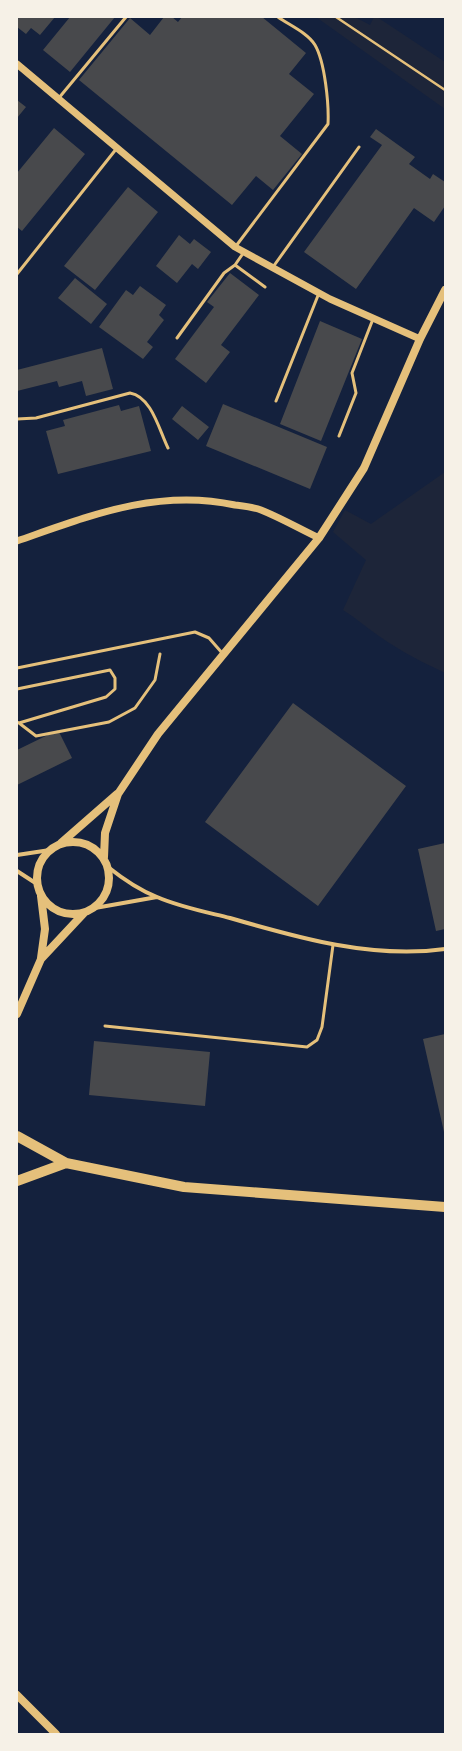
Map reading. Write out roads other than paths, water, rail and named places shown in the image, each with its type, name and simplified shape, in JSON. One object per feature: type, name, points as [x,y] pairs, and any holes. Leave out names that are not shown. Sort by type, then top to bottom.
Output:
[{"type":"main road","points":[[104,857],[105,833],[118,794],[158,734],[319,538],[364,468],[420,339],[445,290]]},
{"type":"main road","points":[[61,843],[74,841],[86,844],[96,849],[104,857],[108,867],[110,878],[108,889],[103,899],[95,908],[84,913],[72,914],[61,912],[50,906],[42,896],[37,884],[37,872],[41,860],[50,850],[61,843],[118,794]]},
{"type":"main road","points":[[17,1014],[41,959],[45,929],[42,896]]},
{"type":"main road","points":[[41,959],[84,913]]},
{"type":"main road","points":[[17,1136],[66,1164],[184,1187],[445,1207]]},
{"type":"main road","points":[[17,1180],[66,1164]]},
{"type":"main road","points":[[17,1695],[56,1734]]},
{"type":"street","points":[[17,64],[235,247],[319,292],[420,339]]},
{"type":"street","points":[[17,541],[120,507],[166,499],[214,500],[260,510],[319,538]]},
{"type":"street","points":[[17,855],[50,850]]},
{"type":"street","points":[[108,867],[126,881],[157,897],[286,934],[333,945],[426,952],[445,949]]},
{"type":"street","points":[[17,871],[37,884]]},
{"type":"street","points":[[95,908],[157,897]]},
{"type":"lane","points":[[58,98],[126,17]]},
{"type":"lane","points":[[235,247],[328,124],[329,112],[325,83],[315,45],[309,38],[278,17]]},
{"type":"lane","points":[[273,267],[359,147]]},
{"type":"lane","points":[[17,274],[117,148]]},
{"type":"lane","points":[[177,338],[220,278],[235,265],[244,252]]},
{"type":"lane","points":[[235,265],[265,287]]},
{"type":"lane","points":[[276,400],[319,292]]},
{"type":"lane","points":[[339,436],[356,392],[352,373],[374,317]]},
{"type":"lane","points":[[17,419],[36,418],[130,393],[146,401],[168,448]]},
{"type":"lane","points":[[17,668],[195,632],[209,638],[223,654]]},
{"type":"lane","points":[[18,723],[36,736],[110,722],[135,708],[155,680],[160,654]]},
{"type":"lane","points":[[17,689],[110,670],[115,678],[115,689],[106,697],[18,723]]},
{"type":"lane","points":[[105,1026],[307,1046],[317,1040],[322,1027],[333,945]]}]
